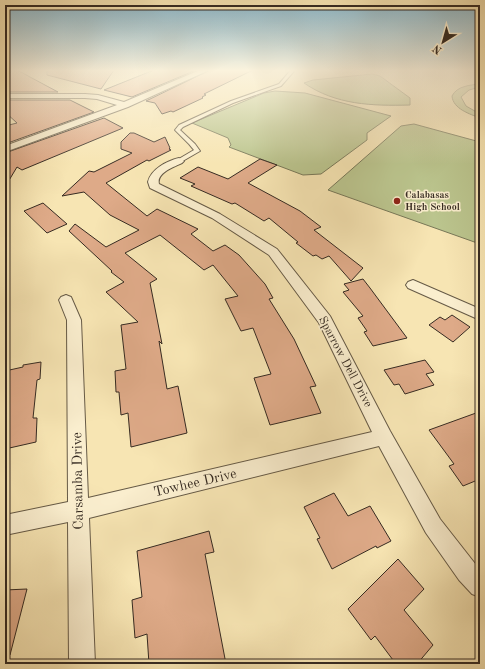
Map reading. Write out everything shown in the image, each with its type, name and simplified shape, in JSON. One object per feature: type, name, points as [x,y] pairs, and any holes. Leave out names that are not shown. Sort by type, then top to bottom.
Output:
[{"type":"street","points":[[112,101],[125,105]]},
{"type":"street","points":[[5,149],[134,101]]},
{"type":"street","name":"Sparrow Dell Drive","points":[[179,161],[156,174],[152,178],[154,186],[216,216],[273,252],[325,320],[384,437],[433,526],[467,572],[480,586]]},
{"type":"street","points":[[413,285],[480,315]]},
{"type":"street","name":"Carsamba Drive","points":[[66,300],[74,320],[82,664]]},
{"type":"street","name":"Towhee Drive","points":[[5,525],[79,510],[384,437]]},
{"type":"lane","points":[[179,161],[197,151],[195,146],[184,138],[177,130],[181,126],[234,101]]},
{"type":"green space","points":[[244,101],[336,101],[391,116],[367,133],[367,140],[321,174],[303,175],[229,147],[231,145],[228,138],[192,123]]},
{"type":"green space","points":[[347,101],[410,101],[410,105],[382,105]]},
{"type":"green space","points":[[453,101],[463,101],[466,106],[480,114],[480,118],[467,113]]},
{"type":"green space","points":[[414,124],[480,142],[480,244],[328,190],[401,126]]},
{"type":"building","points":[[5,101],[72,101],[94,112],[5,144],[5,126],[17,123],[5,112]]},
{"type":"building","points":[[147,101],[196,101],[173,112],[171,111],[162,114],[155,103]]},
{"type":"building","points":[[104,118],[123,128],[22,170],[17,167],[5,187],[5,153]]},
{"type":"building","points":[[130,133],[134,133],[154,142],[165,137],[170,148],[169,149],[171,150],[149,161],[147,160],[106,183],[147,216],[157,209],[198,229],[191,234],[213,251],[225,245],[239,255],[265,284],[273,298],[269,299],[294,339],[316,386],[310,387],[321,413],[270,425],[254,378],[271,374],[253,328],[241,331],[225,299],[238,296],[213,265],[204,270],[160,235],[125,253],[157,279],[150,283],[162,344],[159,341],[167,389],[178,386],[187,433],[131,447],[128,413],[121,415],[119,392],[116,392],[115,371],[126,369],[121,325],[138,322],[106,292],[124,282],[111,272],[112,271],[69,231],[75,224],[106,247],[139,230],[110,215],[84,192],[62,196],[89,171],[94,172],[132,153],[121,149],[121,142]]},
{"type":"building","points":[[260,159],[277,165],[248,183],[300,211],[321,227],[314,230],[363,268],[351,281],[329,256],[322,259],[316,255],[313,256],[296,243],[298,242],[269,218],[264,221],[235,203],[232,204],[191,186],[195,184],[180,178],[198,167],[228,179]]},
{"type":"building","points":[[43,203],[67,224],[47,233],[24,211]]},
{"type":"building","points":[[363,279],[407,338],[373,346],[364,332],[367,331],[358,318],[363,316],[343,292],[349,290],[344,284]]},
{"type":"building","points":[[452,315],[470,327],[453,342],[429,325],[440,317],[445,320]]},
{"type":"building","points":[[425,360],[434,372],[426,374],[434,385],[405,394],[399,384],[394,385],[384,370]]},
{"type":"building","points":[[41,362],[40,379],[37,380],[33,418],[37,418],[36,442],[5,449],[5,371],[23,367],[23,365]]},
{"type":"building","points":[[476,413],[480,419],[480,479],[463,486],[449,466],[454,464],[429,430]]},
{"type":"building","points":[[334,493],[348,516],[370,506],[391,541],[377,548],[376,546],[332,569],[317,539],[320,538],[304,507]]},
{"type":"building","points":[[209,531],[214,552],[205,554],[226,664],[149,664],[147,634],[135,638],[132,600],[142,597],[137,551]]},
{"type":"building","points":[[398,559],[424,589],[404,610],[433,645],[417,664],[396,664],[375,636],[371,640],[348,609]]},
{"type":"building","points":[[27,589],[10,655],[5,654],[5,590]]},
{"type":"place","name":"Calabasas High School","points":[[397,201]]}]
